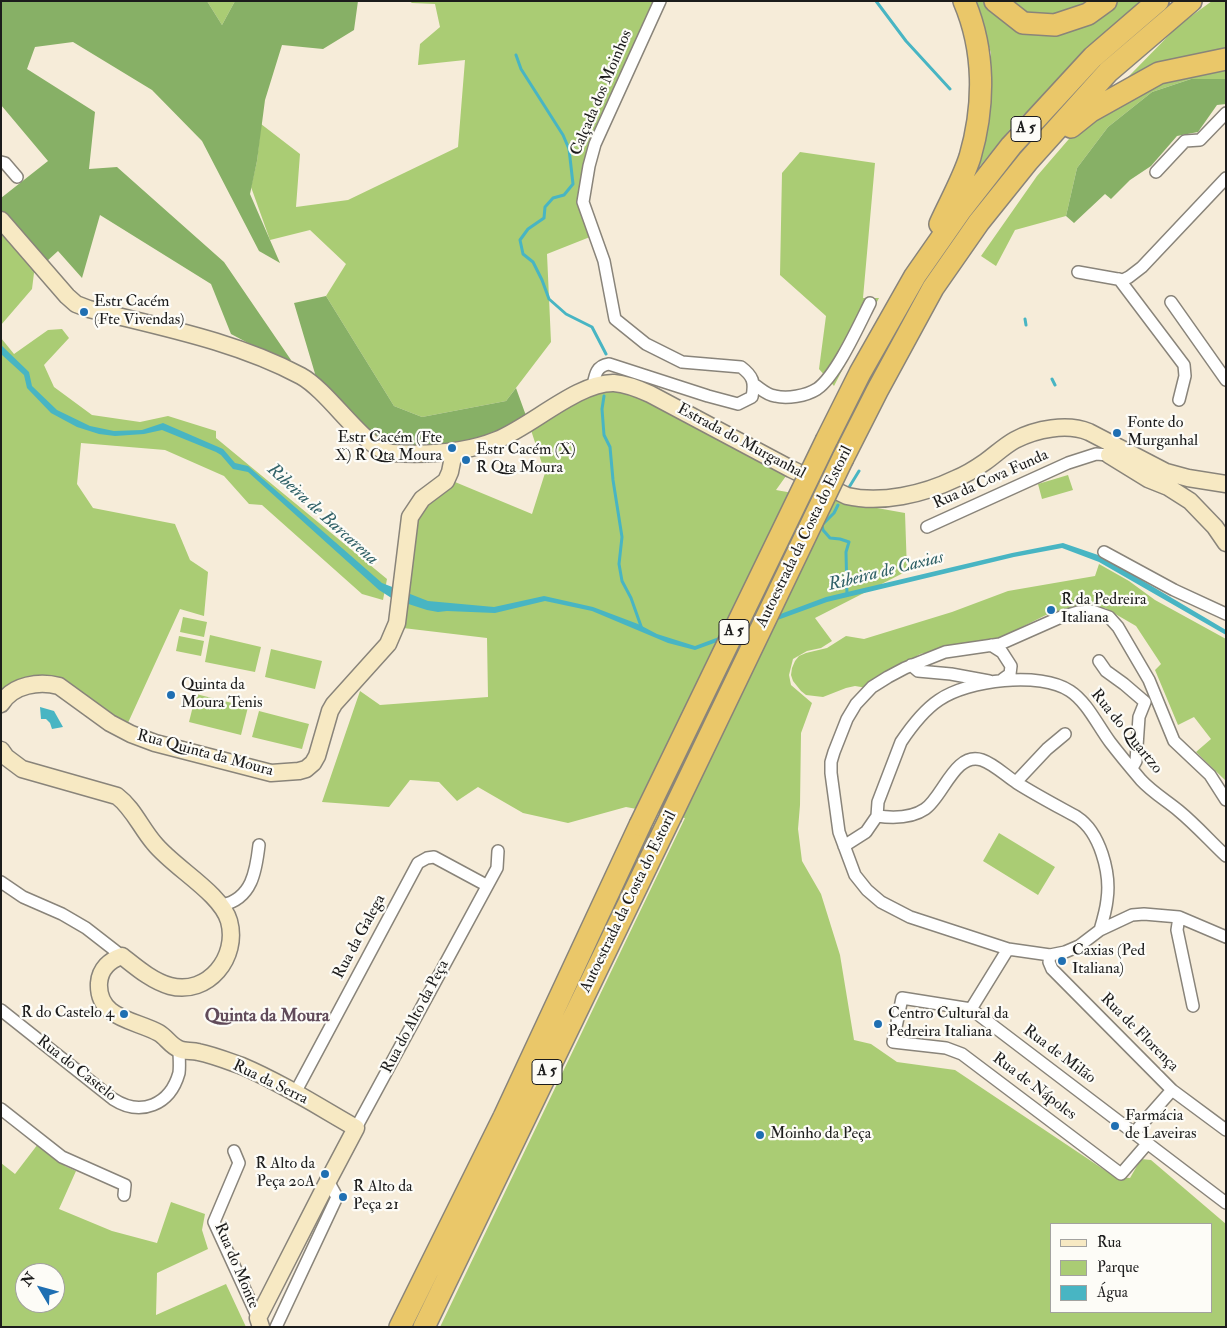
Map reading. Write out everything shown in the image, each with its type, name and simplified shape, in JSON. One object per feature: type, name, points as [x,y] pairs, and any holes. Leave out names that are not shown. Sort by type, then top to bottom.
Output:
[{"type":"highway","points":[[915,276],[970,158],[977,124],[982,91],[979,53],[972,20],[964,1]]},
{"type":"highway","points":[[995,1],[1023,23],[1055,25],[1088,14],[1106,1]]},
{"type":"highway","name":"Autoestrada da Costa do Estoril","points":[[400,1327],[504,1117],[640,825],[827,439],[860,374],[915,276],[961,210],[1011,146],[1093,57],[1158,1]]},
{"type":"highway","name":"Autoestrada da Costa do Estoril","points":[[424,1327],[843,458],[877,391],[934,288],[979,222],[1028,161],[1108,72],[1191,1]]},
{"type":"highway","points":[[1028,161],[1091,111],[1159,73],[1226,59]]},
{"type":"street","name":"Calçada dos Moinhos","points":[[660,1],[595,144],[583,202],[604,261],[615,319],[646,344],[682,362],[741,367],[748,372],[754,385]]},
{"type":"street","points":[[1156,172],[1186,141],[1200,140],[1226,113]]},
{"type":"street","points":[[1,162],[17,177]]},
{"type":"street","points":[[1078,272],[1123,280],[1129,277],[1142,267],[1226,178]]},
{"type":"street","name":"Estrada do Murganhal","points":[[1,220],[76,304],[214,341],[258,357],[301,376],[321,391],[368,440],[382,450],[394,453],[454,452],[472,449],[498,440],[529,424],[578,393],[593,386],[613,383],[636,388],[790,469],[847,496],[856,498],[890,498],[925,491],[954,480],[984,462],[1014,440],[1029,434],[1052,429],[1070,428],[1082,429],[1111,450],[1166,472],[1188,478],[1226,484]]},
{"type":"street","points":[[1119,279],[1184,365],[1185,376],[1179,400]]},
{"type":"street","points":[[1171,302],[1226,380]]},
{"type":"street","points":[[593,386],[595,373],[599,367],[609,364],[738,404],[752,397],[754,385],[774,396],[799,396],[816,389],[827,379],[852,339],[870,303]]},
{"type":"street","points":[[1111,450],[1148,479],[1168,487],[1190,501],[1215,526],[1226,544]]},
{"type":"street","name":"Rua da Cova Funda","points":[[927,527],[1068,463],[1111,450]]},
{"type":"street","name":"Rua Quinta da Moura","points":[[1,704],[11,692],[32,684],[50,684],[59,686],[120,729],[147,740],[271,773],[306,769],[317,756],[328,717],[334,704],[388,644],[395,630],[410,517],[422,499],[446,481],[454,452]]},
{"type":"street","points":[[1104,552],[1174,590],[1226,614]]},
{"type":"street","points":[[1226,800],[1210,775],[1174,741],[1151,700],[1149,680],[1118,626],[1105,614],[1092,611],[1078,612],[1051,621],[1011,640],[944,652],[911,665],[872,687],[863,695],[847,720],[832,762],[832,782],[839,832],[855,875],[867,890],[881,902],[910,917],[1008,949],[1050,955],[1065,952],[1079,946],[1100,930],[1132,915],[1150,914],[1179,917],[1226,937]]},
{"type":"street","points":[[911,665],[918,672],[951,674],[998,681],[1010,674],[1011,666],[1002,652],[990,645]]},
{"type":"street","points":[[1099,661],[1106,671],[1151,700]]},
{"type":"street","name":"Rua do Quartzo","points":[[877,816],[878,802],[894,757],[907,733],[938,700],[951,693],[998,681],[1033,680],[1055,684],[1070,691],[1085,706],[1110,742],[1143,781],[1181,812],[1226,856]]},
{"type":"street","points":[[1132,768],[1136,761],[1139,717],[1151,700]]},
{"type":"street","points":[[1016,782],[1047,749],[1065,734]]},
{"type":"street","points":[[1,750],[6,757],[22,769],[117,796],[126,803],[153,843],[216,898],[222,906],[231,929],[229,954],[211,978],[201,984],[184,987],[168,986],[159,982],[122,956],[86,928],[62,914],[23,896],[1,882]]},
{"type":"street","points":[[844,846],[866,832],[877,816],[894,818],[918,813],[925,809],[937,798],[953,772],[966,761],[974,759],[985,761],[1016,782],[1084,821],[1093,831],[1102,856],[1108,884],[1107,899],[1100,930]]},
{"type":"street","points":[[222,906],[242,897],[250,886],[257,866],[259,845]]},
{"type":"street","name":"Rua do Alto da Peça","points":[[260,1322],[328,1181],[486,885],[497,868],[498,850]]},
{"type":"street","name":"Rua da Galega","points":[[295,1093],[418,863],[426,858],[434,857],[486,885]]},
{"type":"street","points":[[1179,917],[1177,930],[1193,1006]]},
{"type":"street","points":[[971,1009],[1008,949]]},
{"type":"street","name":"Rua de Florença","points":[[1050,955],[1050,966],[1052,969],[1172,1090],[1134,1133]]},
{"type":"street","points":[[122,956],[113,959],[102,971],[99,987],[104,1003],[119,1017],[158,1032],[179,1050]]},
{"type":"street","name":"Rua de Milão","points":[[902,998],[971,1009],[1226,1203]]},
{"type":"street","name":"Rua de Nápoles","points":[[902,998],[893,1042],[946,1048],[962,1054],[1121,1174],[1147,1144]]},
{"type":"street","name":"Rua do Castelo","points":[[1,1010],[112,1099],[121,1105],[137,1109],[148,1107],[163,1099],[172,1089],[179,1070],[179,1050]]},
{"type":"street","name":"Rua da Serra","points":[[179,1050],[197,1051],[242,1066],[295,1093],[356,1128]]},
{"type":"street","points":[[1172,1090],[1226,1130]]},
{"type":"street","points":[[1,1109],[62,1157],[125,1185],[124,1195]]},
{"type":"street","name":"Rua do Monte","points":[[234,1151],[239,1163],[214,1222],[260,1322]]},
{"type":"street","points":[[276,1327],[337,1197],[328,1181]]},
{"type":"green space","points":[[1,1],[207,1],[222,25],[235,1],[358,1],[354,30],[323,49],[282,45],[265,100],[257,161],[250,194],[280,263],[259,251],[202,141],[152,90],[73,42],[35,47],[27,69],[95,112],[89,169],[117,167],[224,262],[291,360],[282,361],[231,334],[211,284],[100,215],[82,278],[58,251],[34,273],[1,229],[1,198],[48,161],[1,105]]},
{"type":"green space","points":[[207,1],[235,1],[222,25]]},
{"type":"green space","points":[[409,1],[660,1],[589,166],[583,202],[595,235],[547,254],[551,342],[506,401],[422,417],[394,406],[326,296],[346,264],[310,230],[270,240],[251,187],[257,161],[261,124],[300,154],[296,207],[348,200],[458,147],[465,60],[418,65],[420,44],[440,27],[435,4],[412,3]]},
{"type":"green space","points":[[974,1],[1142,1],[1015,123],[963,187],[987,108],[991,53]]},
{"type":"green space","points":[[1212,1],[1226,1],[1226,79],[1191,79],[1152,92],[1108,127],[1077,168],[1066,216],[1015,230],[996,266],[981,256],[1037,176],[1081,125],[1179,25]]},
{"type":"green space","points":[[1191,79],[1226,79],[1226,104],[1217,105],[1198,132],[1177,136],[1151,166],[1130,180],[1111,199],[1105,194],[1074,223],[1066,216],[1077,168],[1108,127],[1152,92]]},
{"type":"green space","points":[[800,152],[875,163],[863,298],[879,298],[834,386],[819,369],[826,316],[780,275],[782,173]]},
{"type":"green space","points":[[1,229],[34,273],[32,289],[1,325]]},
{"type":"green space","points":[[326,296],[394,406],[422,417],[506,401],[516,388],[529,424],[454,452],[382,443],[316,377],[294,303]]},
{"type":"green space","points":[[62,329],[69,338],[44,365],[54,387],[92,415],[140,422],[168,416],[216,431],[216,438],[387,579],[383,600],[362,594],[262,505],[249,504],[224,476],[165,450],[81,443],[77,484],[93,508],[175,524],[190,560],[208,572],[204,616],[180,609],[127,725],[66,680],[46,675],[29,676],[1,696],[1,338],[14,354],[48,330]]},
{"type":"green space","points":[[613,383],[791,469],[776,490],[905,513],[907,571],[815,618],[832,641],[821,648],[807,651],[793,659],[789,675],[791,685],[812,703],[801,733],[798,829],[802,861],[821,894],[840,955],[854,1040],[871,1044],[897,1062],[955,1070],[1115,1177],[1130,1178],[1141,1159],[1151,1160],[1226,1224],[1226,1327],[440,1327],[685,818],[626,807],[568,823],[523,813],[478,787],[457,801],[439,782],[410,780],[389,807],[322,802],[360,691],[380,705],[488,697],[487,638],[403,628],[415,525],[423,509],[455,482],[532,514],[545,473],[529,424]]},
{"type":"green space","points":[[1068,475],[1073,490],[1042,499],[1038,484]]},
{"type":"green space","points":[[1099,564],[1129,581],[1155,600],[1226,639],[1226,781],[1196,752],[1211,739],[1194,717],[1178,725],[1155,670],[1161,664],[1136,626],[1105,608],[1046,615],[1002,637],[920,654],[867,688],[855,686],[823,697],[806,695],[793,681],[791,675],[792,668],[799,656],[827,648],[846,636],[864,639],[952,612],[1008,591],[1095,576]]},
{"type":"green space","points":[[183,617],[207,622],[204,637],[180,632]]},
{"type":"green space","points":[[210,635],[261,647],[255,672],[205,662]]},
{"type":"green space","points":[[179,636],[204,641],[201,656],[176,651]]},
{"type":"green space","points":[[271,649],[322,661],[315,689],[265,677]]},
{"type":"green space","points":[[196,694],[248,707],[241,735],[189,722]]},
{"type":"green space","points":[[259,711],[309,724],[302,749],[252,737]]},
{"type":"green space","points":[[999,833],[1055,867],[1038,895],[983,861]]},
{"type":"green space","points":[[38,1144],[65,1166],[76,1171],[59,1209],[112,1231],[157,1243],[171,1202],[205,1214],[202,1230],[208,1249],[157,1273],[156,1315],[226,1284],[246,1327],[1,1327],[1,1163],[15,1174]]},
{"type":"water","points":[[1,345],[29,372],[32,386],[57,410],[90,426],[114,431],[142,430],[163,423],[223,449],[235,463],[248,466],[382,583],[428,601],[494,607],[544,596],[593,607],[638,624],[657,634],[695,646],[826,597],[1012,553],[1063,543],[1101,556],[1226,630],[1226,635],[1099,562],[1062,548],[1014,557],[827,602],[695,650],[668,643],[592,611],[545,601],[495,613],[438,612],[427,610],[393,599],[379,590],[248,472],[233,469],[216,452],[162,430],[144,434],[115,436],[99,434],[77,427],[51,413],[27,388],[24,375],[1,354]]},
{"type":"water","points":[[40,707],[54,711],[63,727],[52,729],[46,719],[41,719]]},
{"type":"waterway","points":[[876,1],[906,41],[950,89]]},
{"type":"waterway","points":[[516,55],[521,69],[563,135],[569,149],[573,184],[564,195],[553,198],[545,207],[544,218],[528,229],[520,240],[523,254],[533,262],[549,299],[566,314],[592,327],[606,354]]},
{"type":"waterway","points":[[1025,319],[1026,325]]},
{"type":"waterway","points":[[1052,379],[1055,385]]},
{"type":"waterway","points":[[604,396],[602,409],[604,435],[610,447],[622,537],[619,564],[622,581],[631,598],[642,629]]},
{"type":"waterway","points":[[848,489],[859,471]]},
{"type":"waterway","name":"Ribeira de Caxias","points":[[838,505],[834,513],[822,525],[823,530],[830,538],[849,542],[846,552],[847,595]]},
{"type":"place","name":"Estr Cacém (Fte Vivendas)","points":[[84,312]]},
{"type":"place","name":"Fonte do Murganhal","points":[[1117,433]]},
{"type":"place","name":"Estr Cacém (Fte X) R Qta Moura","points":[[452,448]]},
{"type":"place","name":"Estr Cacém (X) R Qta Moura","points":[[466,460]]},
{"type":"place","name":"R da Pedreira Italiana","points":[[1051,610]]},
{"type":"place","name":"Quinta da Moura Tenis","points":[[171,695]]},
{"type":"place","name":"Caxias (Ped Italiana)","points":[[1062,961]]},
{"type":"place","name":"R do Castelo 4","points":[[124,1014]]},
{"type":"place","name":"Centro Cultural da Pedreira Italiana","points":[[878,1024]]},
{"type":"place","name":"Farmácia de Laveiras","points":[[1115,1126]]},
{"type":"place","name":"Moinho da Peça","points":[[760,1135]]},
{"type":"place","name":"R Alto da Peça 20A","points":[[325,1174]]},
{"type":"place","name":"R Alto da Peça 21","points":[[343,1197]]},
{"type":"district","name":"Quinta da Moura","points":[[267,1017]]},
{"type":"water label","name":"Ribeira de Barcarena","points":[[322,515]]}]
